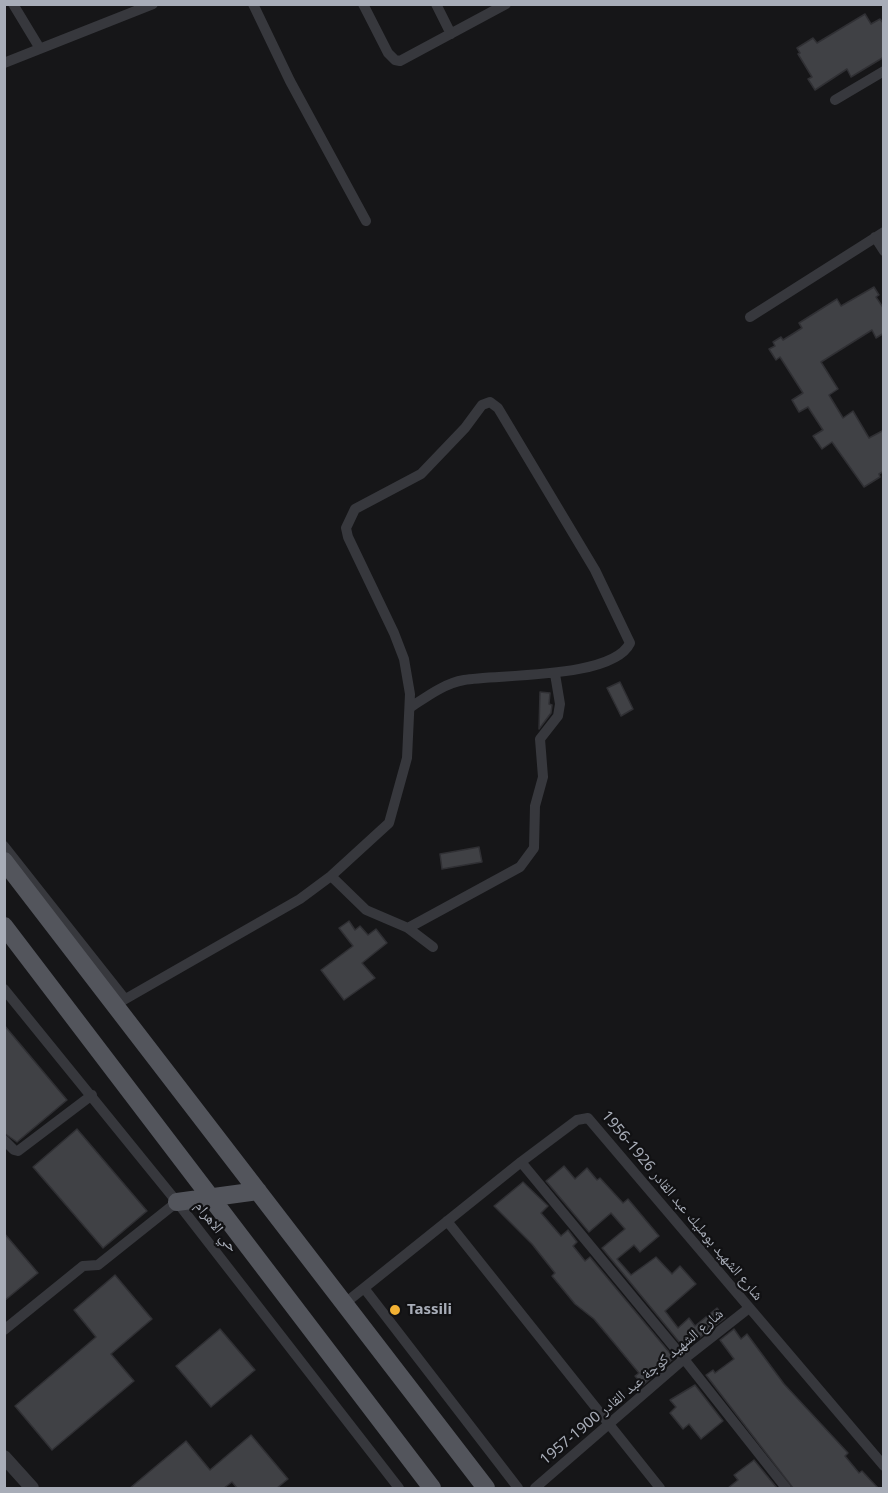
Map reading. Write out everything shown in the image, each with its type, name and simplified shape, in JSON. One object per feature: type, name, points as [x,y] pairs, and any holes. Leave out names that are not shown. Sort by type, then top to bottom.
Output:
[{"type":"main road","points":[[4,861],[120,1002],[258,1191],[486,1488]]},
{"type":"main road","points":[[4,926],[432,1488]]},
{"type":"main road","points":[[177,1202],[258,1191]]},
{"type":"street","points":[[13,4],[39,47]]},
{"type":"street","points":[[4,63],[39,47],[153,4]]},
{"type":"street","points":[[253,4],[290,81],[366,221]]},
{"type":"street","points":[[363,4],[388,52],[395,60],[400,61],[506,4]]},
{"type":"street","points":[[436,4],[451,34]]},
{"type":"street","points":[[835,100],[884,71]]},
{"type":"street","points":[[750,317],[879,235],[884,251]]},
{"type":"street","points":[[4,846],[120,1002],[300,899],[331,876],[389,824],[407,758],[411,707],[404,659],[346,528],[355,509],[421,474],[465,428],[485,402],[498,408],[577,539],[630,639],[628,648],[620,655],[555,674],[465,679],[440,689],[411,707]]},
{"type":"street","points":[[408,928],[519,867],[534,848],[534,816],[543,777],[540,739],[558,716],[560,704],[555,674]]},
{"type":"street","points":[[331,876],[366,910],[408,928],[433,947]]},
{"type":"street","name":"حي الاهرام","points":[[4,988],[177,1202],[399,1488]]},
{"type":"street","points":[[4,1140],[18,1151],[92,1095]]},
{"type":"street","name":"شارع الشهيد بومليك عبد القادر 1926-1956","points":[[344,1304],[520,1162],[580,1118],[590,1120],[884,1466]]},
{"type":"street","points":[[520,1162],[684,1359],[786,1488]]},
{"type":"street","points":[[4,1330],[83,1266],[98,1265],[177,1202]]},
{"type":"street","points":[[447,1221],[660,1488]]},
{"type":"street","points":[[364,1288],[518,1488]]},
{"type":"street","name":"شارع الشهيد كوجة عبد القادر 1900-1957","points":[[535,1488],[608,1423],[748,1308]]},
{"type":"street","points":[[4,1457],[32,1488]]},
{"type":"building","points":[[865,14],[871,24],[880,19],[884,24],[884,57],[851,77],[847,69],[815,90],[808,79],[812,77],[798,54],[800,53],[797,48],[813,38],[817,43]]},
{"type":"building","points":[[874,287],[879,295],[876,297],[884,309],[884,333],[876,338],[872,330],[821,362],[838,389],[829,395],[843,418],[853,411],[869,438],[884,430],[884,471],[879,474],[880,477],[864,487],[832,442],[822,449],[813,436],[823,430],[808,407],[799,412],[792,400],[803,393],[780,357],[776,360],[769,349],[775,346],[773,342],[781,337],[783,340],[802,328],[799,323],[837,299],[841,306]]},
{"type":"building","points":[[620,682],[633,709],[621,716],[607,688]]},
{"type":"building","points":[[540,692],[550,693],[549,704],[552,705],[551,713],[539,729]]},
{"type":"building","points":[[479,847],[482,862],[442,869],[440,854]]},
{"type":"building","points":[[349,921],[355,930],[360,926],[368,935],[376,929],[387,943],[362,963],[375,978],[344,1000],[321,970],[353,946],[339,928]]},
{"type":"building","points":[[4,1025],[67,1100],[17,1142],[4,1133]]},
{"type":"building","points":[[77,1129],[147,1211],[103,1248],[33,1167]]},
{"type":"building","points":[[564,1166],[575,1179],[587,1168],[597,1180],[600,1178],[623,1203],[628,1199],[659,1236],[640,1252],[634,1245],[617,1259],[631,1275],[656,1257],[672,1274],[680,1266],[696,1284],[665,1311],[678,1328],[689,1318],[695,1326],[717,1308],[725,1318],[685,1349],[602,1248],[625,1229],[611,1213],[589,1232],[546,1181]]},
{"type":"building","points":[[523,1182],[548,1206],[541,1213],[561,1236],[568,1230],[577,1242],[573,1246],[585,1261],[590,1257],[674,1358],[643,1385],[635,1376],[639,1373],[594,1319],[575,1304],[552,1276],[555,1273],[532,1244],[494,1206]]},
{"type":"building","points":[[4,1233],[38,1273],[4,1301]]},
{"type":"building","points":[[115,1275],[152,1319],[111,1354],[134,1381],[52,1450],[15,1406],[96,1337],[74,1310]]},
{"type":"building","points":[[220,1329],[255,1370],[211,1407],[176,1366]]},
{"type":"building","points":[[734,1329],[741,1339],[747,1334],[784,1384],[848,1453],[845,1456],[859,1473],[862,1471],[878,1488],[793,1488],[706,1375],[713,1370],[715,1373],[734,1359],[720,1340]]},
{"type":"building","points":[[695,1385],[723,1421],[701,1439],[689,1424],[683,1429],[670,1413],[676,1407],[670,1400]]},
{"type":"building","points":[[251,1435],[288,1479],[277,1488],[237,1488],[232,1482],[224,1488],[130,1488],[186,1441],[210,1470]]},
{"type":"building","points":[[754,1460],[777,1488],[728,1488],[738,1480],[734,1475]]},
{"type":"place","name":"Tassili","points":[[395,1310]]}]
